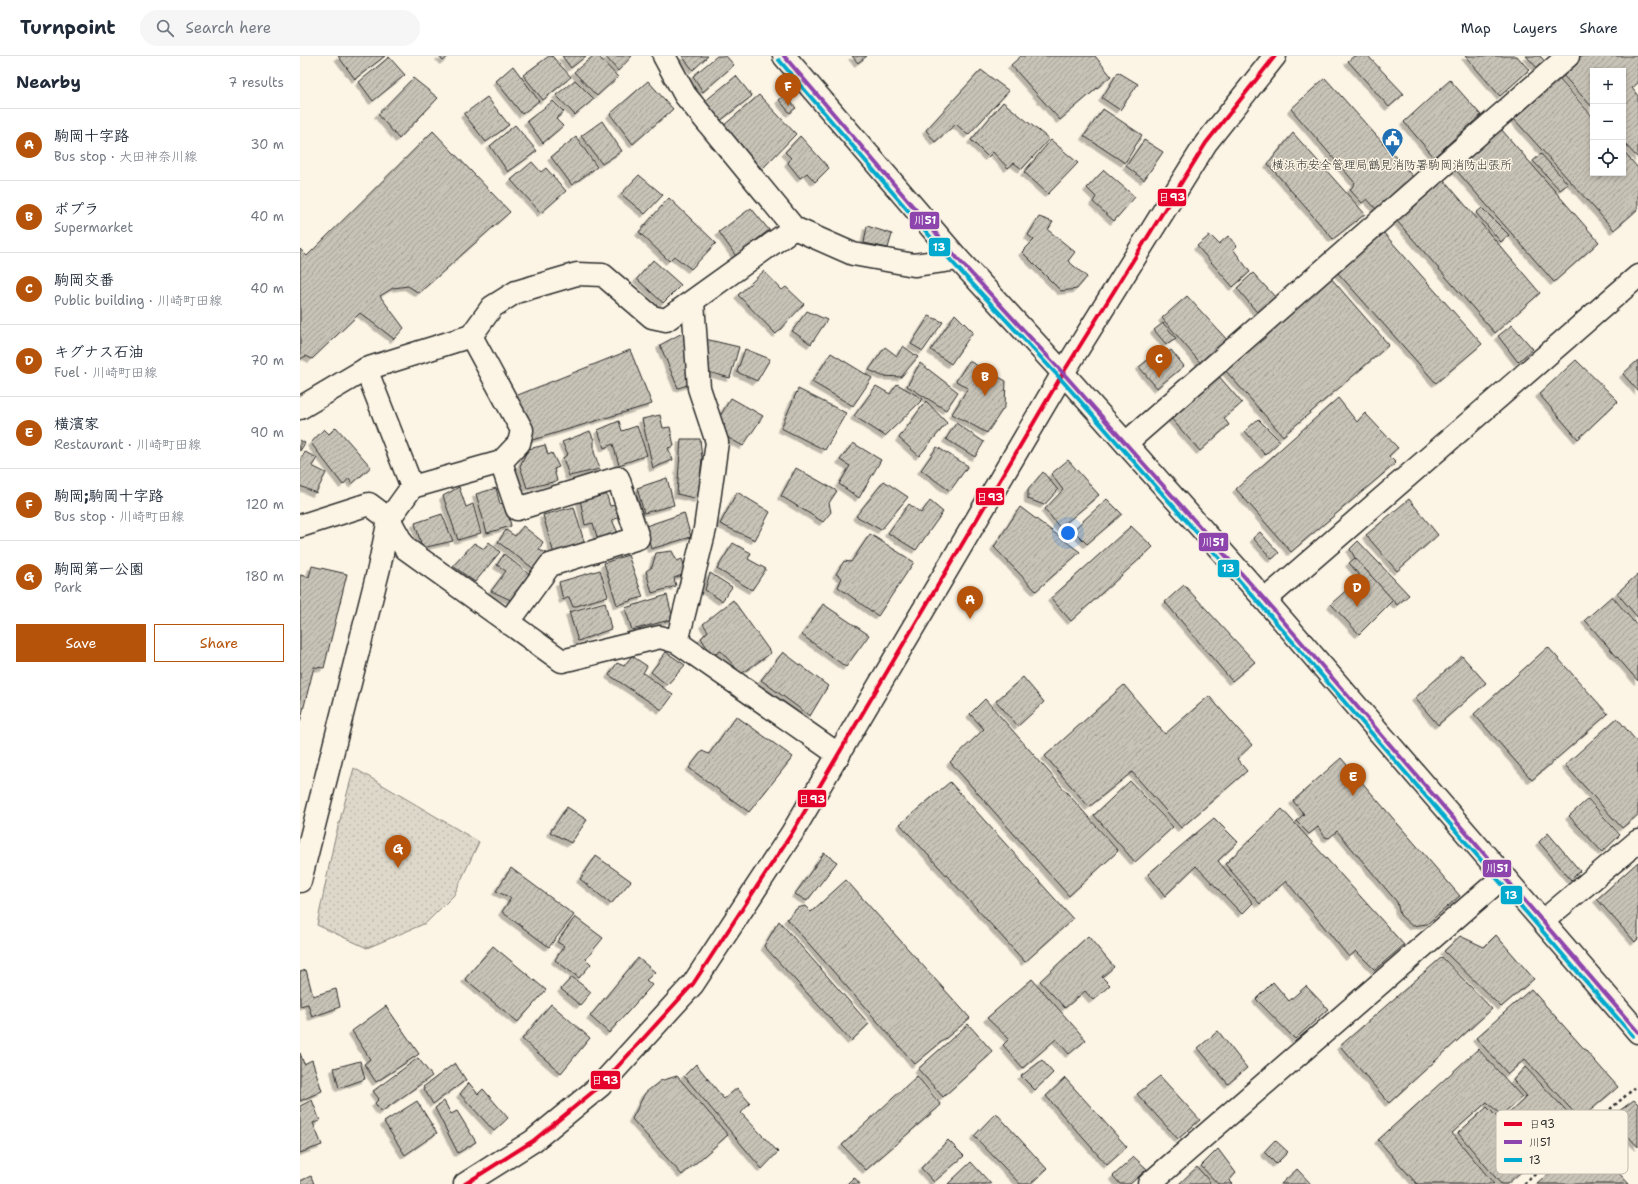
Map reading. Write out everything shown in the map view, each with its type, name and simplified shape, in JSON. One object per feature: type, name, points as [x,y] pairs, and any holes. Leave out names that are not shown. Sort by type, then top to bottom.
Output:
[{"type":"street","points":[[664,56],[685,95],[794,228],[853,254],[914,265],[958,259]]},
{"type":"street","points":[[784,56],[958,259],[1063,373],[1265,600],[1638,1032]]},
{"type":"street","points":[[465,1184],[533,1141],[600,1086],[693,984],[792,833],[1063,373],[1206,143],[1275,56]]},
{"type":"street","points":[[1126,443],[1568,56]]},
{"type":"street","points":[[300,408],[366,369],[471,336],[492,307],[516,292],[577,274],[603,275],[652,317],[666,320],[794,228]]},
{"type":"street","points":[[1265,600],[1638,276]]},
{"type":"street","points":[[677,642],[705,529],[717,442],[699,388],[693,302]]},
{"type":"street","points":[[300,881],[379,568],[389,518],[412,487],[501,462],[518,443],[522,430],[471,336]]},
{"type":"street","points":[[366,369],[412,487]]},
{"type":"street","points":[[501,462],[517,509],[618,478],[638,538],[550,565],[508,623]]},
{"type":"street","points":[[300,526],[369,504],[389,518],[405,548],[562,661],[660,637],[677,642],[839,755]]},
{"type":"street","points":[[1543,921],[1638,841]]},
{"type":"street","points":[[1149,1184],[1504,876]]},
{"type":"path","points":[[1609,1110],[1638,1085]]},
{"type":"path","points":[[1524,1184],[1536,1174]]},
{"type":"shaded area","points":[[354,768],[479,842],[454,895],[426,923],[367,948],[317,925],[334,842]]},
{"type":"building","points":[[338,56],[385,56],[355,79]]},
{"type":"building","points":[[439,56],[449,56],[443,61]]},
{"type":"building","points":[[549,56],[552,56],[571,77],[543,100],[523,75]]},
{"type":"building","points":[[562,56],[586,56],[571,68]]},
{"type":"building","points":[[593,56],[598,56],[618,77],[597,96],[574,72]]},
{"type":"building","points":[[605,56],[632,56],[618,71]]},
{"type":"building","points":[[682,56],[708,56],[693,70]]},
{"type":"building","points":[[717,56],[726,56],[734,65],[703,92],[693,76]]},
{"type":"building","points":[[852,56],[867,56],[858,63]]},
{"type":"building","points":[[1021,56],[1095,56],[1111,76],[1060,120],[1011,65]]},
{"type":"building","points":[[1354,56],[1368,56],[1404,94],[1389,107],[1348,61]]},
{"type":"building","points":[[1465,56],[1517,56],[1529,70],[1500,96]]},
{"type":"building","points":[[1526,56],[1540,56],[1550,67],[1542,73]]},
{"type":"building","points":[[1581,56],[1638,56],[1638,83],[1632,88],[1638,96],[1638,158],[1626,145],[1626,68],[1590,68],[1590,105],[1561,73]]},
{"type":"building","points":[[389,57],[405,75],[373,101],[359,82]]},
{"type":"building","points":[[513,66],[539,101],[522,114],[496,81]]},
{"type":"building","points":[[981,70],[1009,91],[968,135],[956,124],[935,142],[926,130]]},
{"type":"building","points":[[1118,72],[1138,84],[1120,110],[1102,98]]},
{"type":"building","points":[[736,76],[752,96],[720,121],[704,102]]},
{"type":"building","points":[[413,78],[438,98],[399,139],[378,114]]},
{"type":"building","points":[[1325,78],[1415,179],[1378,211],[1367,199],[1362,203],[1350,190],[1355,183],[1291,109]]},
{"type":"building","points":[[1559,79],[1590,114],[1590,176],[1626,176],[1626,154],[1638,168],[1638,209],[1614,230],[1514,119]]},
{"type":"building","points":[[575,80],[594,99],[575,115],[556,95]]},
{"type":"building","points":[[1450,80],[1481,115],[1434,157],[1404,122]]},
{"type":"building","points":[[648,81],[673,109],[633,144],[610,114]]},
{"type":"building","points":[[759,95],[796,134],[762,169],[722,127]]},
{"type":"building","points":[[785,95],[796,108],[790,113],[779,100]]},
{"type":"building","points":[[487,97],[509,125],[486,142],[464,114]]},
{"type":"building","points":[[553,101],[564,112],[556,119],[563,126],[543,143],[527,121]]},
{"type":"building","points":[[1003,102],[1049,139],[1022,169],[1014,163],[1008,168],[993,152],[988,157],[971,140]]},
{"type":"building","points":[[1103,109],[1142,135],[1125,163],[1084,136]]},
{"type":"building","points":[[602,121],[622,151],[602,164],[581,136]]},
{"type":"building","points":[[515,125],[537,151],[508,172],[490,146]]},
{"type":"building","points":[[1501,129],[1599,242],[1554,282],[1456,170]]},
{"type":"building","points":[[433,131],[510,212],[419,293],[408,286],[393,288],[380,296],[404,328],[394,339],[360,313],[312,359],[306,356],[300,359],[300,249],[307,256]]},
{"type":"building","points":[[1293,133],[1365,214],[1333,239],[1268,164]]},
{"type":"building","points":[[800,136],[829,168],[815,182],[807,173],[800,178],[788,163],[791,158],[785,152]]},
{"type":"building","points":[[576,137],[597,167],[572,185],[551,157]]},
{"type":"building","points":[[1051,140],[1078,163],[1048,194],[1024,172]]},
{"type":"building","points":[[1144,140],[1163,152],[1144,180],[1126,166]]},
{"type":"building","points":[[1541,154],[1568,184],[1560,190],[1533,161]]},
{"type":"building","points":[[532,162],[541,172],[546,168],[566,191],[541,213],[511,180]]},
{"type":"building","points":[[1104,170],[1135,197],[1114,221],[1093,202],[1096,197],[1087,188]]},
{"type":"building","points":[[639,175],[663,195],[645,214],[621,194]]},
{"type":"building","points":[[1444,180],[1540,293],[1495,333],[1397,221]]},
{"type":"building","points":[[669,198],[716,243],[691,269],[674,256],[669,261],[639,232]]},
{"type":"building","points":[[751,208],[769,230],[736,256],[719,232]]},
{"type":"building","points":[[1482,208],[1509,235],[1501,242],[1476,213]]},
{"type":"building","points":[[1039,217],[1053,222],[1048,230],[1075,252],[1068,261],[1087,277],[1077,289],[1061,291],[1022,252],[1034,240],[1028,235]]},
{"type":"building","points":[[867,226],[892,234],[888,248],[864,243]]},
{"type":"building","points":[[1382,231],[1482,344],[1436,383],[1338,273]]},
{"type":"building","points":[[1210,235],[1219,244],[1228,236],[1237,246],[1233,249],[1250,272],[1233,287],[1197,246]]},
{"type":"building","points":[[653,260],[681,285],[663,303],[637,279]]},
{"type":"building","points":[[764,271],[782,290],[786,287],[804,304],[776,334],[738,295]]},
{"type":"building","points":[[1253,273],[1278,300],[1260,316],[1237,288]]},
{"type":"building","points":[[1330,277],[1389,345],[1283,436],[1225,370]]},
{"type":"building","points":[[1187,296],[1229,342],[1203,366],[1162,318]]},
{"type":"building","points":[[807,311],[827,320],[811,344],[792,331]]},
{"type":"building","points":[[955,314],[973,332],[951,364],[931,350]]},
{"type":"building","points":[[929,316],[943,322],[923,351],[911,344]]},
{"type":"building","points":[[1163,323],[1176,338],[1166,344],[1154,330]]},
{"type":"building","points":[[1512,325],[1533,349],[1518,362],[1498,336]]},
{"type":"building","points":[[686,331],[691,384],[678,388],[660,345]]},
{"type":"building","points":[[705,339],[739,347],[730,378],[705,371]]},
{"type":"building","points":[[903,346],[918,357],[901,377],[882,376],[869,370],[885,347],[897,356]]},
{"type":"building","points":[[745,349],[770,359],[757,381],[737,372]]},
{"type":"building","points":[[630,350],[652,404],[529,441],[513,397]]},
{"type":"building","points":[[1171,350],[1184,366],[1157,388],[1139,367],[1151,357],[1156,363]]},
{"type":"building","points":[[831,353],[872,378],[853,406],[812,382]]},
{"type":"building","points":[[1576,360],[1618,401],[1578,439],[1539,394]]},
{"type":"building","points":[[1638,360],[1638,391],[1623,374]]},
{"type":"building","points":[[969,361],[1006,381],[1005,406],[987,433],[952,414],[968,388],[956,381]]},
{"type":"building","points":[[920,363],[958,392],[946,410],[907,386]]},
{"type":"building","points":[[1217,374],[1242,403],[1224,418],[1229,425],[1200,451],[1169,416]]},
{"type":"building","points":[[897,384],[923,399],[885,436],[854,416],[876,386],[890,394]]},
{"type":"building","points":[[798,389],[846,413],[825,450],[781,428]]},
{"type":"building","points":[[731,398],[763,416],[743,446],[720,433],[725,424],[717,421]]},
{"type":"building","points":[[1338,398],[1357,422],[1365,413],[1398,448],[1389,456],[1396,463],[1291,552],[1236,489]]},
{"type":"building","points":[[926,401],[947,423],[919,456],[899,438]]},
{"type":"building","points":[[660,415],[663,428],[670,427],[674,446],[668,448],[673,460],[653,468],[642,419]]},
{"type":"building","points":[[1258,419],[1280,441],[1265,455],[1245,431]]},
{"type":"building","points":[[619,421],[622,431],[637,426],[647,455],[619,465],[613,444],[604,448],[598,430]]},
{"type":"building","points":[[956,423],[984,442],[975,457],[946,439]]},
{"type":"building","points":[[336,427],[371,467],[352,484],[349,478],[343,485],[311,443],[324,429],[329,434]]},
{"type":"building","points":[[590,431],[594,440],[594,452],[600,469],[569,476],[563,458],[568,454],[562,442]]},
{"type":"building","points":[[681,439],[700,439],[702,458],[698,499],[677,494]]},
{"type":"building","points":[[300,440],[305,443],[300,451]]},
{"type":"building","points":[[853,443],[881,460],[859,498],[839,484],[850,466],[840,460]]},
{"type":"building","points":[[545,445],[548,455],[552,453],[559,467],[554,469],[557,481],[527,488],[520,466],[528,449]]},
{"type":"building","points":[[937,447],[968,466],[950,491],[921,470]]},
{"type":"building","points":[[305,452],[317,458],[312,466],[326,473],[316,493],[300,486],[300,461]]},
{"type":"building","points":[[1068,460],[1099,495],[1060,528],[1045,509],[1063,490],[1051,474]]},
{"type":"building","points":[[796,468],[837,491],[829,503],[831,512],[823,522],[781,496]]},
{"type":"building","points":[[1043,472],[1058,490],[1044,505],[1028,499],[1028,490]]},
{"type":"building","points":[[667,478],[674,505],[644,513],[637,488]]},
{"type":"building","points":[[884,481],[908,497],[881,530],[856,516]]},
{"type":"building","points":[[459,487],[466,507],[473,504],[481,533],[458,540],[443,496]]},
{"type":"building","points":[[496,488],[500,504],[506,502],[511,526],[487,533],[476,494]]},
{"type":"building","points":[[737,492],[770,512],[755,540],[720,524]]},
{"type":"building","points":[[606,493],[610,506],[615,505],[618,518],[612,520],[618,533],[598,540],[593,523],[585,525],[580,499]]},
{"type":"building","points":[[1107,499],[1122,514],[1087,544],[1073,530]]},
{"type":"building","points":[[1409,499],[1438,535],[1397,571],[1366,535]]},
{"type":"building","points":[[930,501],[943,512],[916,550],[888,533],[909,504],[921,513]]},
{"type":"building","points":[[574,507],[585,545],[554,554],[543,515]]},
{"type":"building","points":[[1020,507],[1080,552],[1036,591],[994,547]]},
{"type":"building","points":[[684,513],[691,537],[651,549],[646,526]]},
{"type":"building","points":[[442,514],[453,541],[422,548],[415,523]]},
{"type":"building","points":[[523,526],[543,542],[539,550],[547,553],[534,569],[498,542],[506,530],[515,536]]},
{"type":"building","points":[[1131,526],[1153,547],[1071,621],[1051,598]]},
{"type":"building","points":[[1260,532],[1279,553],[1272,559],[1253,538]]},
{"type":"building","points":[[870,534],[914,562],[878,616],[838,587],[842,578],[836,574],[844,561],[851,562]]},
{"type":"building","points":[[1358,541],[1409,595],[1397,605],[1355,558],[1350,549]]},
{"type":"building","points":[[489,542],[500,552],[475,582],[453,566],[474,543],[484,549]]},
{"type":"building","points":[[733,543],[751,553],[748,559],[766,569],[752,590],[717,569]]},
{"type":"building","points":[[672,551],[677,561],[682,559],[687,573],[674,578],[676,586],[652,593],[646,571],[652,567],[656,553]]},
{"type":"building","points":[[504,554],[530,575],[513,601],[491,591],[506,571],[497,565]]},
{"type":"building","points":[[628,555],[643,597],[617,605],[604,563]]},
{"type":"building","points":[[1355,558],[1393,600],[1359,634],[1331,604],[1361,577],[1349,563]]},
{"type":"building","points":[[312,566],[347,574],[324,668],[314,667],[300,722],[300,575],[309,577]]},
{"type":"building","points":[[600,570],[608,596],[573,607],[569,597],[563,600],[559,582]]},
{"type":"building","points":[[710,573],[732,587],[722,601],[705,590]]},
{"type":"building","points":[[1638,574],[1638,618],[1617,593]]},
{"type":"building","points":[[1184,585],[1255,662],[1232,681],[1165,602]]},
{"type":"building","points":[[667,595],[673,619],[632,630],[625,608]]},
{"type":"building","points":[[1612,596],[1638,627],[1638,681],[1585,620]]},
{"type":"building","points":[[733,600],[771,653],[741,674],[721,651],[712,656],[701,638],[708,631],[703,624]]},
{"type":"building","points":[[605,602],[611,629],[578,641],[569,612]]},
{"type":"building","points":[[823,604],[869,635],[846,667],[802,635]]},
{"type":"building","points":[[1548,647],[1608,714],[1532,780],[1474,714]]},
{"type":"building","points":[[666,652],[685,665],[667,685],[651,672]]},
{"type":"building","points":[[783,652],[828,686],[810,716],[761,680]]},
{"type":"building","points":[[632,656],[647,666],[643,673],[673,695],[662,710],[609,675],[617,663],[624,666]]},
{"type":"building","points":[[1462,656],[1486,683],[1438,725],[1415,698]]},
{"type":"building","points":[[1023,677],[1044,702],[1018,726],[996,701]]},
{"type":"building","points":[[1124,685],[1165,734],[1209,696],[1252,745],[1237,759],[1247,771],[1181,828],[1132,772],[1089,807],[1045,756]]},
{"type":"building","points":[[985,699],[1118,851],[1069,896],[950,762],[984,729],[970,714]]},
{"type":"building","points":[[736,716],[793,757],[749,812],[689,768],[702,751],[709,754]]},
{"type":"building","points":[[1617,718],[1638,743],[1638,815],[1622,828],[1565,765]]},
{"type":"building","points":[[1341,758],[1460,896],[1427,924],[1412,926],[1400,915],[1397,902],[1337,831],[1329,838],[1325,837],[1318,827],[1309,834],[1296,821],[1304,814],[1293,801]]},
{"type":"building","points":[[1130,781],[1173,827],[1135,862],[1094,815]]},
{"type":"building","points":[[950,782],[1073,919],[1025,962],[900,824]]},
{"type":"building","points":[[1588,799],[1620,835],[1602,852],[1569,816]]},
{"type":"building","points":[[567,807],[587,820],[571,843],[550,832]]},
{"type":"building","points":[[1282,809],[1404,945],[1375,970],[1356,951],[1349,957],[1286,881],[1260,904],[1225,864]]},
{"type":"building","points":[[1214,818],[1238,842],[1218,861],[1253,903],[1242,914],[1196,866],[1165,896],[1148,874]]},
{"type":"building","points":[[1548,833],[1580,871],[1571,880],[1539,842]]},
{"type":"building","points":[[824,853],[837,862],[807,901],[795,894]]},
{"type":"building","points":[[596,856],[631,881],[611,904],[580,879]]},
{"type":"building","points":[[1638,862],[1638,939],[1635,942],[1597,899]]},
{"type":"building","points":[[511,868],[574,915],[549,947],[502,912],[511,898],[496,891]]},
{"type":"building","points":[[846,880],[970,1018],[915,1064],[787,919],[797,908],[805,906],[811,912]]},
{"type":"building","points":[[575,917],[603,938],[586,959],[591,964],[579,978],[555,960],[564,946],[557,942]]},
{"type":"building","points":[[779,921],[869,1024],[851,1041],[764,946]]},
{"type":"building","points":[[1496,935],[1534,979],[1501,1007],[1444,951],[1460,936],[1484,947]]},
{"type":"building","points":[[1088,936],[1114,967],[1102,977],[1110,985],[1093,1000],[1085,991],[1065,1008],[1040,981]]},
{"type":"building","points":[[493,946],[546,990],[518,1022],[465,979]]},
{"type":"building","points":[[1442,957],[1492,1009],[1389,1103],[1340,1046]]},
{"type":"building","points":[[638,958],[655,972],[646,980],[652,985],[609,1033],[590,1016]]},
{"type":"building","points":[[306,970],[313,996],[336,989],[340,1007],[312,1017],[308,1004],[300,1006],[300,972]]},
{"type":"building","points":[[572,977],[591,992],[580,1005],[561,989]]},
{"type":"building","points":[[1032,979],[1086,1040],[1069,1054],[1056,1039],[1023,1068],[1003,1045],[1009,1039],[987,1018]]},
{"type":"building","points":[[1273,982],[1289,1001],[1306,986],[1328,1009],[1295,1039],[1256,999]]},
{"type":"building","points":[[1531,989],[1618,1087],[1591,1110],[1572,1110],[1525,1059],[1508,1074],[1476,1038]]},
{"type":"building","points":[[551,1004],[590,1038],[561,1073],[522,1039]]},
{"type":"building","points":[[386,1006],[419,1054],[376,1082],[364,1064],[370,1059],[352,1031]]},
{"type":"building","points":[[968,1024],[993,1052],[943,1097],[918,1069]]},
{"type":"building","points":[[1218,1031],[1247,1068],[1228,1084],[1198,1048]]},
{"type":"building","points":[[1478,1049],[1522,1097],[1507,1110],[1496,1110],[1487,1102],[1452,1133],[1494,1184],[1417,1184],[1378,1140]]},
{"type":"building","points":[[300,1053],[304,1064],[312,1060],[322,1091],[300,1101]]},
{"type":"building","points":[[418,1058],[432,1076],[381,1112],[375,1103],[379,1099],[373,1091]]},
{"type":"building","points":[[1042,1060],[1053,1073],[1035,1090],[1021,1076]]},
{"type":"building","points":[[360,1061],[365,1079],[339,1088],[334,1068]]},
{"type":"building","points":[[455,1063],[466,1080],[433,1104],[423,1087]]},
{"type":"building","points":[[696,1064],[724,1099],[737,1088],[750,1103],[741,1113],[778,1152],[762,1169],[684,1076]]},
{"type":"building","points":[[1525,1067],[1566,1110],[1512,1110],[1527,1096],[1513,1080]]},
{"type":"building","points":[[677,1076],[728,1135],[682,1175],[632,1119],[645,1093],[660,1081]]},
{"type":"building","points":[[917,1076],[941,1105],[866,1170],[842,1145]]},
{"type":"building","points":[[1160,1076],[1200,1120],[1178,1139],[1137,1094]]},
{"type":"building","points":[[1065,1078],[1127,1147],[1107,1165],[1046,1096]]},
{"type":"building","points":[[469,1083],[478,1094],[483,1089],[508,1118],[494,1131],[460,1094]]},
{"type":"building","points":[[312,1100],[320,1121],[313,1123],[322,1145],[300,1153],[300,1106]]},
{"type":"building","points":[[1634,1100],[1638,1104],[1638,1147],[1628,1136],[1628,1110],[1620,1110]]},
{"type":"building","points":[[417,1101],[437,1133],[405,1155],[384,1122]]},
{"type":"building","points":[[444,1101],[451,1114],[457,1111],[476,1142],[458,1153],[435,1108]]},
{"type":"building","points":[[1487,1107],[1496,1116],[1496,1174],[1519,1174],[1507,1184],[1501,1184],[1458,1133]]},
{"type":"building","points":[[996,1113],[1047,1169],[1030,1184],[1020,1184],[974,1136]]},
{"type":"building","points":[[948,1140],[964,1156],[934,1182],[921,1168]]},
{"type":"building","points":[[1275,1140],[1288,1152],[1276,1164],[1264,1152]]},
{"type":"building","points":[[1218,1149],[1236,1173],[1229,1181],[1232,1184],[1218,1184],[1201,1166]]},
{"type":"building","points":[[1134,1157],[1147,1169],[1130,1184],[1120,1184],[1113,1176]]},
{"type":"building","points":[[971,1162],[991,1184],[948,1184]]},
{"type":"building","points":[[1197,1167],[1210,1182],[1208,1184],[1179,1184]]},
{"type":"building","points":[[1297,1169],[1311,1184],[1281,1184]]},
{"type":"building","points":[[1549,1174],[1620,1174],[1629,1184],[1537,1184]]},
{"type":"building","points":[[311,1176],[314,1184],[300,1184],[300,1181]]},
{"type":"building","points":[[854,1177],[860,1184],[847,1184]]},
{"type":"transit line","name":"川51","points":[[784,56],[958,259],[1063,373],[1265,600],[1638,1032]]},
{"type":"transit line","name":"日93","points":[[465,1184],[533,1141],[600,1086],[693,984],[792,833],[1063,373],[1206,143],[1275,56]]},
{"type":"transit line","name":"13","points":[[779,60],[953,263],[1059,377],[1260,604],[1633,1036]]},
{"type":"place","name":"駒岡;駒岡十字路","points":[[788,106]]},
{"type":"place","name":"横浜市安全管理局鶴見消防署駒岡消防出張所","points":[[1392,158]]},
{"type":"place","name":"駒岡交番","points":[[1159,378]]},
{"type":"place","name":"ポプラ","points":[[985,396]]},
{"type":"place","name":"キグナス石油","points":[[1357,607]]},
{"type":"place","name":"駒岡十字路","points":[[970,619]]},
{"type":"place","name":"横濱家","points":[[1353,796]]},
{"type":"place","name":"駒岡第一公園","points":[[398,868]]}]
